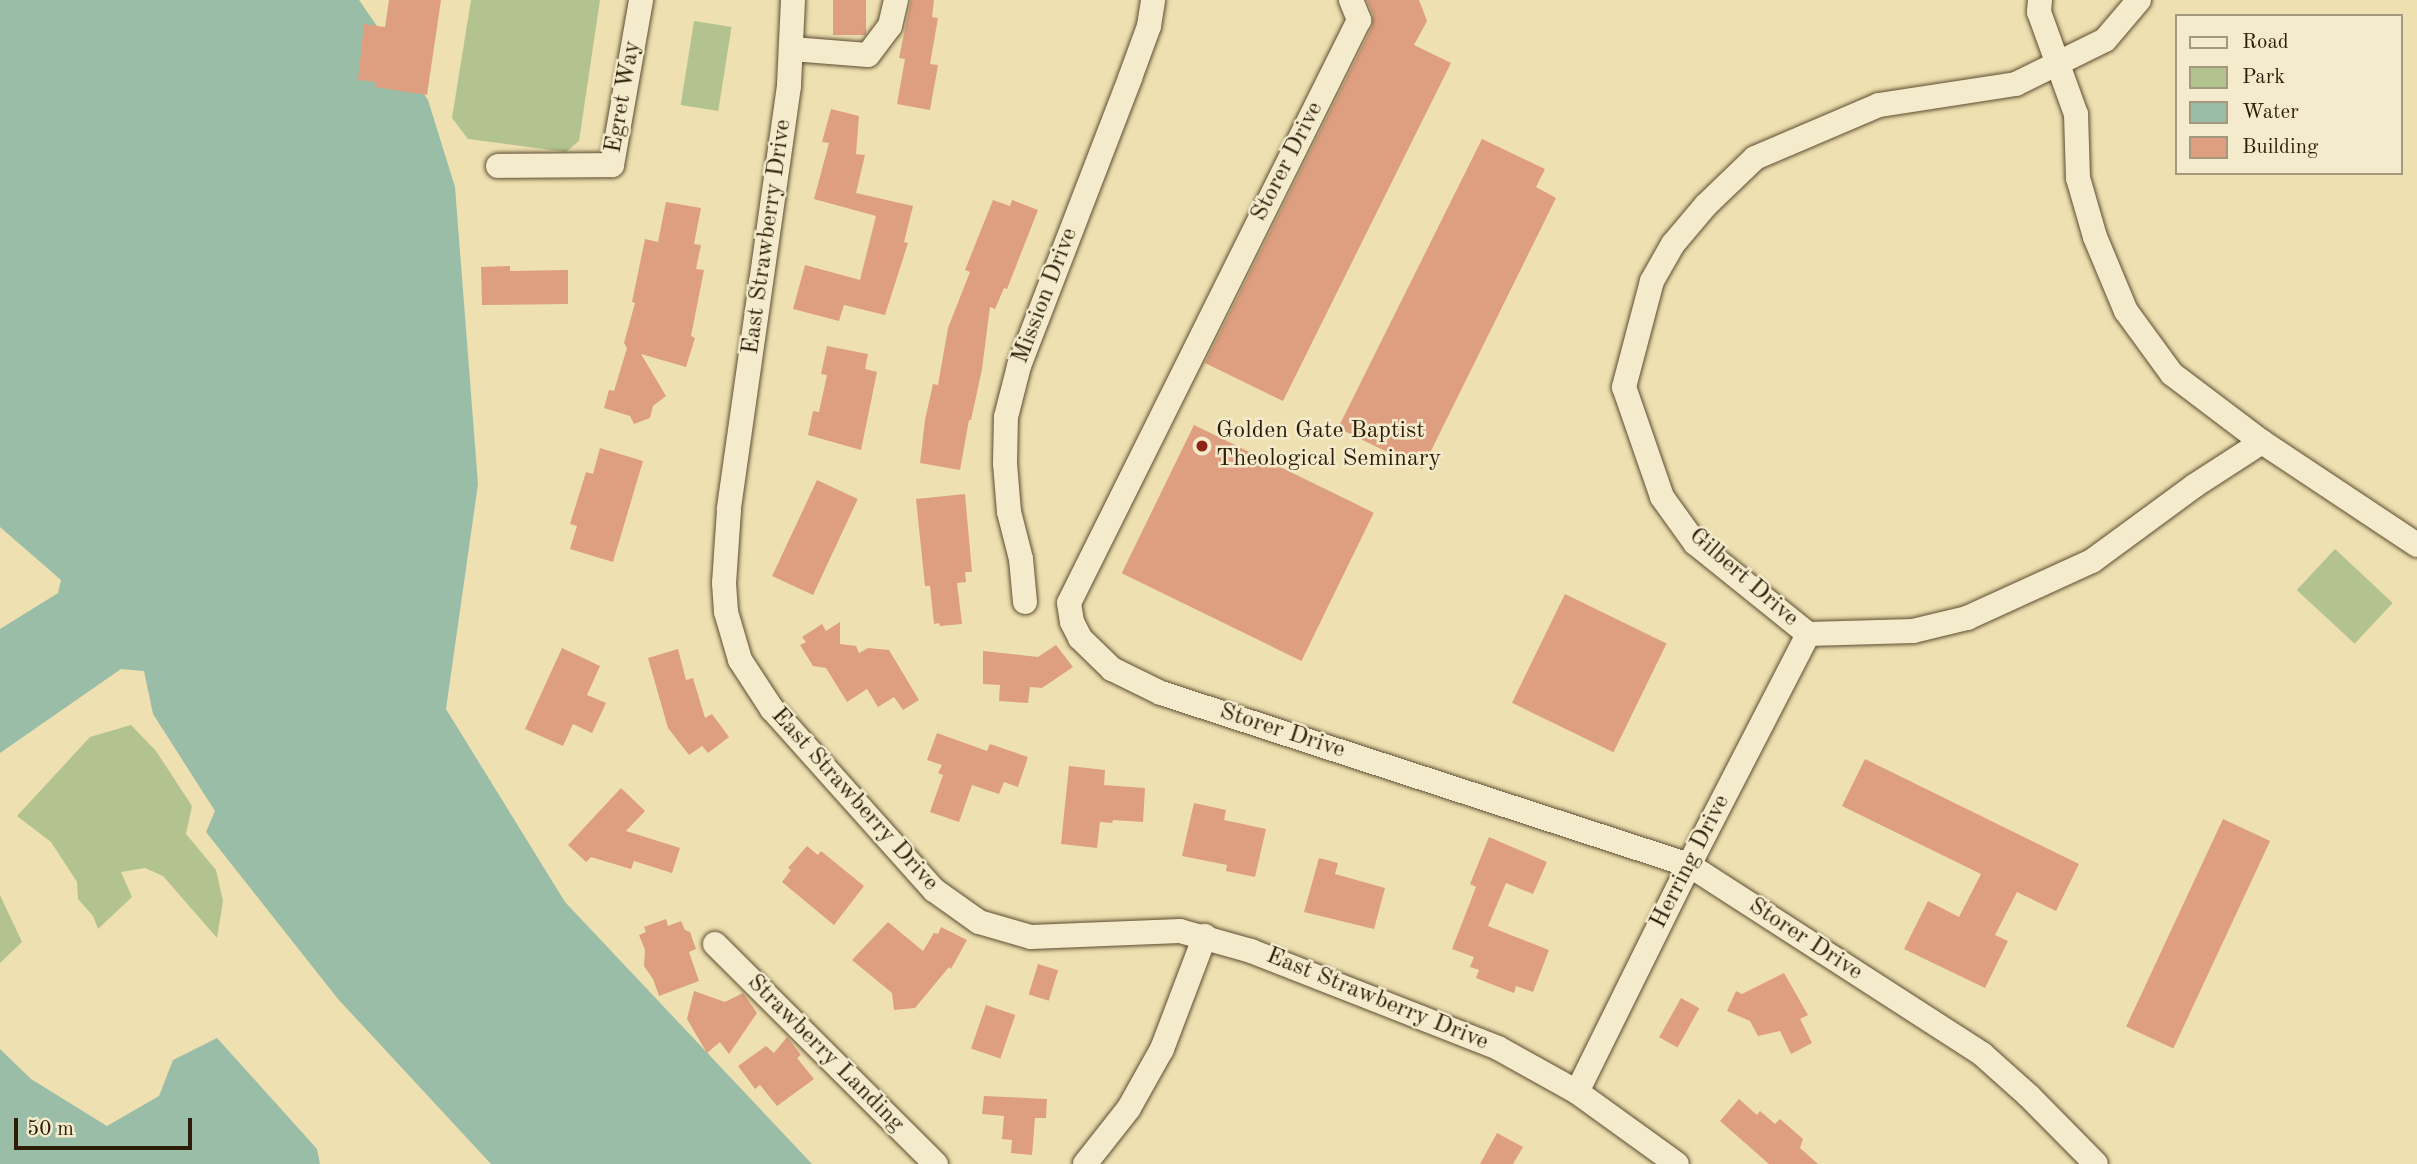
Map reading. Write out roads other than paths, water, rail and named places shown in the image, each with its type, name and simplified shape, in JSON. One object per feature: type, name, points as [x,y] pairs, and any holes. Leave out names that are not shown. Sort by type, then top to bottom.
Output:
[{"type":"street","name":"Egret Way","points":[[498,166],[612,165],[641,0]]},
{"type":"street","name":"East Strawberry Drive","points":[[793,0],[792,49],[725,550],[726,612],[740,660],[772,709],[907,863],[941,895],[979,922],[1031,937],[1069,938],[1152,930],[1205,936],[1442,1024],[1498,1048],[1577,1092],[1677,1164]]},
{"type":"street","points":[[792,49],[868,55],[890,26],[896,0]]},
{"type":"street","name":"Mission Drive","points":[[1025,603],[1021,559],[1009,512],[1005,463],[1006,417],[1019,366],[1149,26],[1153,0]]},
{"type":"street","name":"Storer Drive","points":[[1351,0],[1359,20],[1069,603],[1072,622],[1080,638],[1112,668],[1161,693],[1689,865],[1982,1054],[2096,1164]]},
{"type":"street","points":[[2040,0],[2039,12],[2076,114],[2078,178],[2095,237],[2126,311],[2172,374],[2263,442],[2417,545]]},
{"type":"street","name":"Gilbert Drive","points":[[2139,0],[2105,40],[2016,84],[1879,105],[1755,158],[1706,205],[1673,244],[1652,281],[1624,387],[1662,497],[1695,543],[1808,634],[1913,631],[1967,618],[2092,561],[2194,485],[2263,442]]},
{"type":"street","name":"Herring Drive","points":[[1577,1092],[1689,865],[1808,634]]},
{"type":"street","points":[[1085,1164],[1129,1108],[1162,1049],[1205,936]]},
{"type":"street","name":"Strawberry Landing","points":[[715,944],[936,1164]]},
{"type":"water","points":[[0,0],[359,0],[428,100],[455,187],[478,484],[446,709],[565,902],[812,1164],[491,1164],[338,999],[206,832],[215,811],[153,714],[144,671],[121,669],[0,753],[0,629],[58,593],[61,580],[0,527]]},
{"type":"water","points":[[217,1038],[317,1149],[320,1164],[0,1164],[0,1049],[31,1079],[107,1126],[159,1096],[173,1060]]},
{"type":"place","name":"Golden Gate Baptist Theological Seminary","points":[[1202,446]]}]
